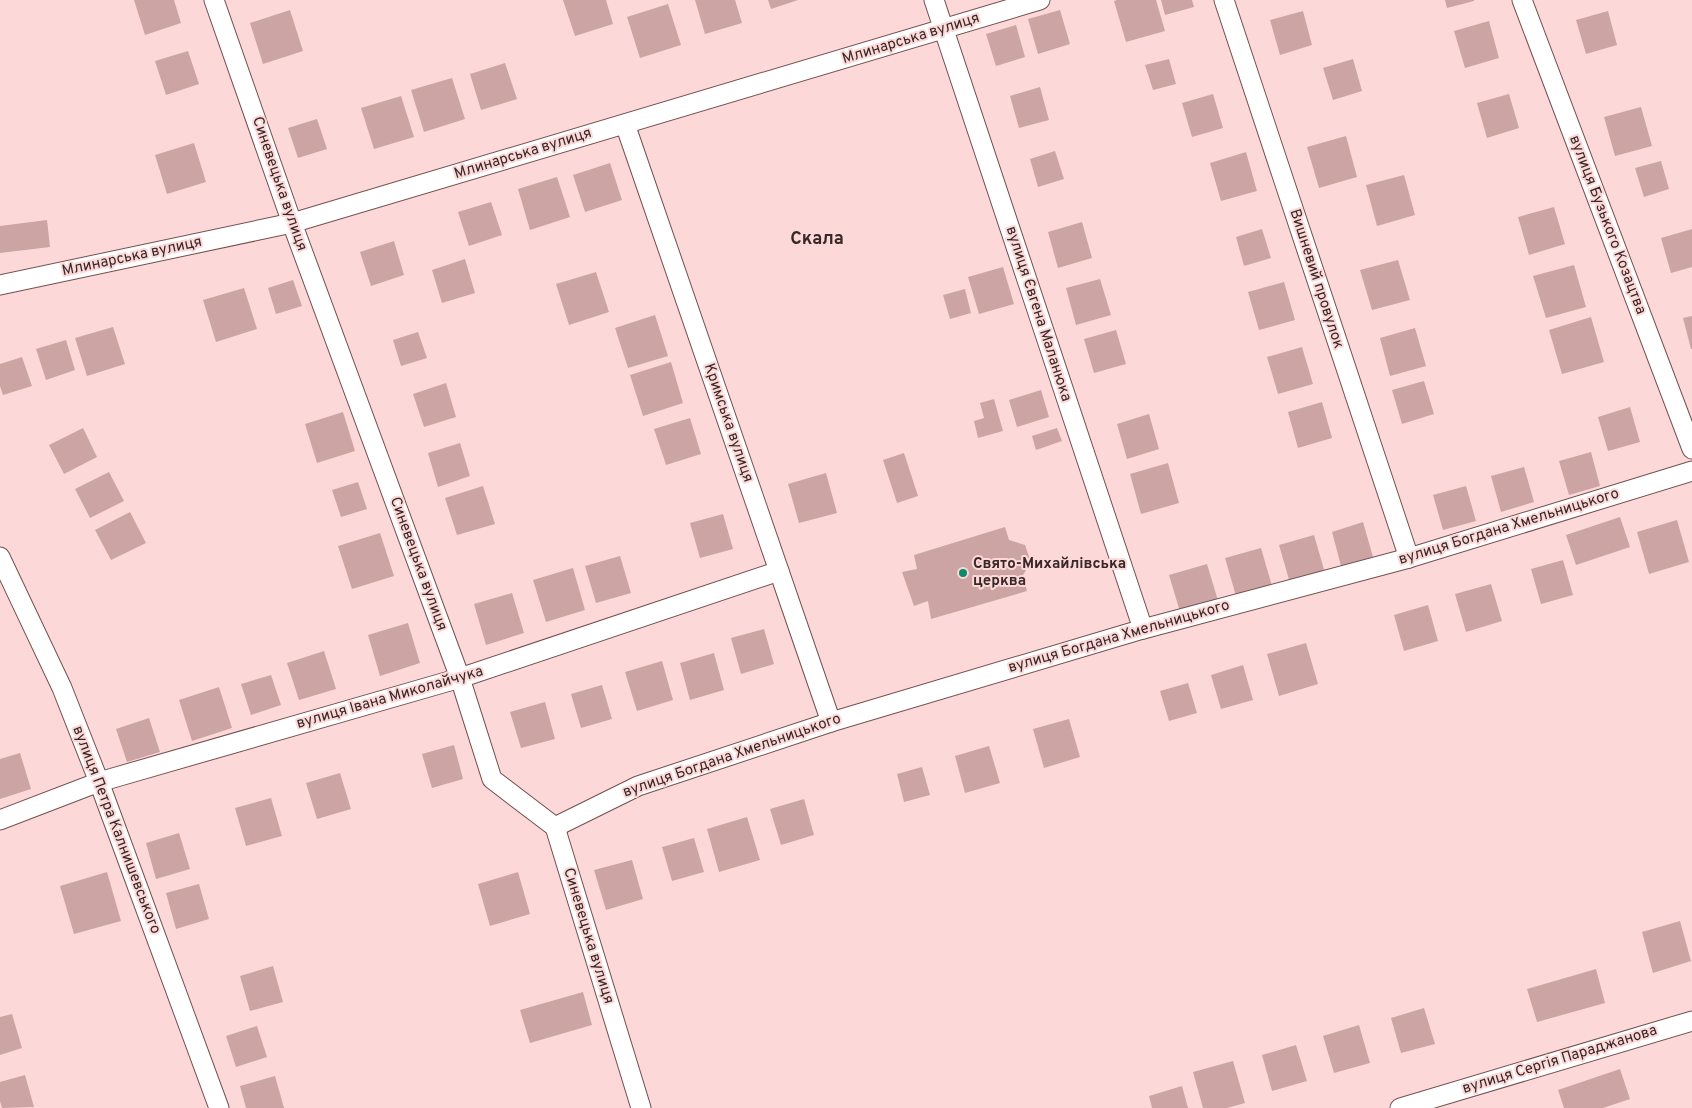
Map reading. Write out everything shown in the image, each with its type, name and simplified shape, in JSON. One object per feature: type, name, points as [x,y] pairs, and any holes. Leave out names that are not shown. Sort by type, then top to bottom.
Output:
[{"type":"street","name":"Синевецька вулиця","points":[[214,0],[292,223],[460,678],[492,779],[555,827],[641,1108]]},
{"type":"street","name":"вулиця Євгена Маланюка","points":[[934,0],[1143,629]]},
{"type":"street","name":"Млинарська вулиця","points":[[0,284],[292,223],[1040,0]]},
{"type":"street","name":"Вишневий провулок","points":[[1224,0],[1409,558]]},
{"type":"street","name":"вулиця Бузького Козацтва","points":[[1522,0],[1692,449]]},
{"type":"street","name":"Кримська вулиця","points":[[625,124],[831,722]]},
{"type":"street","name":"вулиця Богдана Хмельницького","points":[[555,827],[638,786],[831,722],[1143,629],[1409,558],[1692,471]]},
{"type":"street","name":"вулиця Петра Калнишевського","points":[[0,556],[62,688],[99,782],[220,1108]]},
{"type":"street","name":"вулиця Івана Миколайчука","points":[[0,820],[99,782],[460,678],[780,571]]},
{"type":"street","name":"вулиця Сергія Параджанова","points":[[1400,1108],[1692,1021]]},
{"type":"building","points":[[134,0],[174,0],[181,23],[145,35]]},
{"type":"building","points":[[563,0],[606,0],[613,24],[575,36]]},
{"type":"building","points":[[695,0],[735,0],[742,23],[705,34]]},
{"type":"building","points":[[768,0],[798,0],[771,9]]},
{"type":"building","points":[[1156,0],[1165,31],[1126,42],[1114,1]]},
{"type":"building","points":[[1161,0],[1192,0],[1194,7],[1165,15]]},
{"type":"building","points":[[1445,0],[1474,0],[1474,1],[1447,8]]},
{"type":"building","points":[[668,4],[681,45],[640,58],[627,17]]},
{"type":"building","points":[[290,10],[303,51],[263,64],[250,23]]},
{"type":"building","points":[[1060,10],[1070,44],[1038,54],[1028,19]]},
{"type":"building","points":[[1303,11],[1312,45],[1280,55],[1270,20]]},
{"type":"building","points":[[1608,11],[1617,45],[1586,54],[1576,20]]},
{"type":"building","points":[[1489,21],[1499,58],[1465,68],[1454,31]]},
{"type":"building","points":[[1016,25],[1025,57],[996,66],[986,34]]},
{"type":"building","points":[[188,51],[199,84],[166,95],[155,61]]},
{"type":"building","points":[[1169,59],[1176,84],[1153,90],[1145,65]]},
{"type":"building","points":[[1353,59],[1362,91],[1333,100],[1323,68]]},
{"type":"building","points":[[505,63],[517,99],[481,110],[470,74]]},
{"type":"building","points":[[452,78],[465,119],[424,132],[411,90]]},
{"type":"building","points":[[1040,87],[1049,120],[1019,128],[1010,96]]},
{"type":"building","points":[[1213,94],[1223,128],[1192,137],[1182,103]]},
{"type":"building","points":[[1509,94],[1519,128],[1487,138],[1477,103]]},
{"type":"building","points":[[401,96],[414,137],[374,149],[361,108]]},
{"type":"building","points":[[1641,107],[1652,146],[1615,156],[1604,117]]},
{"type":"building","points":[[317,119],[327,149],[298,158],[288,128]]},
{"type":"building","points":[[1346,136],[1357,177],[1319,188],[1307,147]]},
{"type":"building","points":[[194,143],[206,182],[167,194],[155,155]]},
{"type":"building","points":[[1055,151],[1064,179],[1038,187],[1030,159]]},
{"type":"building","points":[[1246,152],[1257,191],[1221,201],[1210,163]]},
{"type":"building","points":[[1661,161],[1669,189],[1644,197],[1635,168]]},
{"type":"building","points":[[610,163],[622,200],[585,212],[573,175]]},
{"type":"building","points":[[1404,175],[1415,215],[1377,226],[1366,185]]},
{"type":"building","points":[[557,177],[570,217],[530,230],[518,189]]},
{"type":"building","points":[[491,202],[502,235],[469,246],[458,212]]},
{"type":"building","points":[[1554,207],[1565,244],[1529,255],[1518,217]]},
{"type":"building","points":[[47,220],[50,247],[0,253],[0,226]]},
{"type":"building","points":[[1082,222],[1092,258],[1058,268],[1048,232]]},
{"type":"building","points":[[1262,229],[1271,258],[1244,266],[1236,237]]},
{"type":"building","points":[[1692,229],[1692,267],[1671,273],[1661,238]]},
{"type":"building","points":[[394,241],[404,275],[371,286],[360,252]]},
{"type":"building","points":[[465,259],[475,293],[442,303],[432,270]]},
{"type":"building","points":[[1398,260],[1410,300],[1372,310],[1360,270]]},
{"type":"building","points":[[1574,265],[1586,307],[1546,318],[1533,276]]},
{"type":"building","points":[[1003,267],[1014,304],[979,314],[968,277]]},
{"type":"building","points":[[596,272],[609,312],[569,325],[556,284]]},
{"type":"building","points":[[1100,279],[1111,315],[1076,325],[1066,288]]},
{"type":"building","points":[[293,280],[302,306],[276,314],[268,288]]},
{"type":"building","points":[[1284,282],[1295,320],[1259,330],[1248,292]]},
{"type":"building","points":[[244,288],[257,329],[216,342],[203,300]]},
{"type":"building","points":[[965,289],[971,313],[950,319],[943,295]]},
{"type":"building","points":[[655,315],[668,356],[628,368],[615,328]]},
{"type":"building","points":[[1692,316],[1692,349],[1691,349],[1683,318]]},
{"type":"building","points":[[1591,317],[1604,362],[1562,374],[1549,330]]},
{"type":"building","points":[[113,327],[125,364],[87,376],[75,338]]},
{"type":"building","points":[[1415,328],[1426,366],[1390,376],[1380,338]]},
{"type":"building","points":[[1116,330],[1126,364],[1094,373],[1084,339]]},
{"type":"building","points":[[418,332],[427,358],[401,366],[393,340]]},
{"type":"building","points":[[66,340],[75,370],[46,380],[36,349]]},
{"type":"building","points":[[1302,347],[1313,384],[1278,394],[1267,357]]},
{"type":"building","points":[[22,357],[32,386],[3,395],[0,386],[0,364]]},
{"type":"building","points":[[671,362],[683,403],[643,416],[630,375]]},
{"type":"building","points":[[1424,381],[1434,414],[1402,424],[1392,390]]},
{"type":"building","points":[[446,383],[456,417],[424,427],[413,394]]},
{"type":"building","points":[[1041,390],[1049,417],[1017,427],[1009,400]]},
{"type":"building","points":[[994,399],[1003,431],[978,438],[974,421],[984,418],[980,403]]},
{"type":"building","points":[[1322,402],[1332,438],[1298,448],[1288,412]]},
{"type":"building","points":[[1630,407],[1640,442],[1608,451],[1598,417]]},
{"type":"building","points":[[343,412],[355,451],[317,463],[305,424]]},
{"type":"building","points":[[1149,414],[1159,449],[1127,459],[1117,424]]},
{"type":"building","points":[[690,418],[701,454],[666,465],[654,429]]},
{"type":"building","points":[[83,428],[97,457],[64,474],[49,445]]},
{"type":"building","points":[[1057,428],[1062,441],[1036,450],[1032,436]]},
{"type":"building","points":[[460,443],[470,476],[438,487],[428,453]]},
{"type":"building","points":[[1591,452],[1600,486],[1569,495],[1559,461]]},
{"type":"building","points":[[904,453],[918,496],[897,503],[883,460]]},
{"type":"building","points":[[1168,463],[1179,503],[1141,514],[1130,474]]},
{"type":"building","points":[[1524,467],[1534,502],[1501,512],[1491,476]]},
{"type":"building","points":[[109,472],[124,501],[90,518],[75,489]]},
{"type":"building","points":[[826,473],[837,513],[799,523],[788,484]]},
{"type":"building","points":[[358,482],[367,509],[341,517],[332,490]]},
{"type":"building","points":[[483,486],[495,524],[457,535],[445,498]]},
{"type":"building","points":[[1466,486],[1476,521],[1443,530],[1433,495]]},
{"type":"building","points":[[130,512],[146,543],[111,560],[95,530]]},
{"type":"building","points":[[723,514],[733,549],[700,558],[690,523]]},
{"type":"building","points":[[1620,517],[1630,547],[1576,565],[1566,535]]},
{"type":"building","points":[[1677,520],[1689,562],[1649,574],[1637,532]]},
{"type":"building","points":[[1363,522],[1373,557],[1341,566],[1332,532]]},
{"type":"building","name":"Свято-Михайлівська церква","points":[[1005,527],[1009,540],[1025,545],[1031,562],[1023,575],[1027,591],[931,619],[928,601],[914,606],[902,572],[917,569],[914,555]]},
{"type":"building","points":[[380,533],[394,576],[352,589],[338,546]]},
{"type":"building","points":[[1314,535],[1325,573],[1290,583],[1279,545]]},
{"type":"building","points":[[1261,548],[1272,586],[1236,596],[1225,558]]},
{"type":"building","points":[[620,556],[631,593],[596,603],[585,566]]},
{"type":"building","points":[[1563,560],[1573,595],[1541,604],[1531,569]]},
{"type":"building","points":[[1207,564],[1219,604],[1181,615],[1169,575]]},
{"type":"building","points":[[573,568],[585,610],[546,622],[533,580]]},
{"type":"building","points":[[1491,584],[1502,621],[1466,632],[1455,594]]},
{"type":"building","points":[[512,593],[524,633],[486,645],[474,604]]},
{"type":"building","points":[[1428,605],[1438,641],[1404,651],[1394,615]]},
{"type":"building","points":[[408,623],[420,663],[380,676],[368,635]]},
{"type":"building","points":[[764,629],[774,664],[741,674],[731,638]]},
{"type":"building","points":[[1306,643],[1318,684],[1279,696],[1267,654]]},
{"type":"building","points":[[324,651],[336,689],[299,700],[287,663]]},
{"type":"building","points":[[714,653],[724,690],[690,700],[680,663]]},
{"type":"building","points":[[662,661],[673,700],[637,711],[625,672]]},
{"type":"building","points":[[1243,665],[1253,700],[1221,709],[1211,675]]},
{"type":"building","points":[[271,675],[281,705],[251,715],[241,684]]},
{"type":"building","points":[[1188,683],[1197,713],[1169,721],[1160,691]]},
{"type":"building","points":[[602,685],[612,719],[581,728],[571,694]]},
{"type":"building","points":[[219,687],[232,728],[192,741],[179,700]]},
{"type":"building","points":[[545,702],[555,739],[521,748],[510,712]]},
{"type":"building","points":[[149,718],[160,752],[127,762],[116,729]]},
{"type":"building","points":[[1069,719],[1080,757],[1044,768],[1033,729]]},
{"type":"building","points":[[454,745],[463,779],[432,788],[422,754]]},
{"type":"building","points":[[989,746],[1000,783],[965,793],[955,756]]},
{"type":"building","points":[[20,753],[31,789],[0,799],[0,759]]},
{"type":"building","points":[[922,767],[930,795],[904,802],[897,774]]},
{"type":"building","points":[[340,773],[351,809],[317,819],[306,783]]},
{"type":"building","points":[[271,798],[282,836],[246,846],[235,808]]},
{"type":"building","points":[[804,799],[814,835],[781,845],[770,809]]},
{"type":"building","points":[[747,817],[760,860],[719,872],[707,829]]},
{"type":"building","points":[[179,833],[190,869],[156,879],[146,843]]},
{"type":"building","points":[[694,838],[704,872],[672,881],[662,847]]},
{"type":"building","points":[[632,860],[643,899],[606,910],[594,870]]},
{"type":"building","points":[[107,872],[121,921],[74,934],[60,886]]},
{"type":"building","points":[[518,872],[530,914],[490,926],[478,884]]},
{"type":"building","points":[[199,884],[209,919],[176,929],[166,893]]},
{"type":"building","points":[[1680,921],[1691,961],[1653,973],[1642,932]]},
{"type":"building","points":[[273,966],[283,1002],[250,1011],[240,976]]},
{"type":"building","points":[[1596,969],[1605,1003],[1537,1022],[1527,989]]},
{"type":"building","points":[[583,992],[592,1025],[530,1043],[520,1010]]},
{"type":"building","points":[[1424,1008],[1435,1044],[1401,1053],[1391,1018]]},
{"type":"building","points":[[12,1014],[22,1048],[0,1055],[0,1017]]},
{"type":"building","points":[[1359,1025],[1370,1063],[1334,1073],[1323,1036]]},
{"type":"building","points":[[257,1026],[267,1057],[236,1067],[226,1036]]},
{"type":"building","points":[[1296,1045],[1307,1081],[1272,1091],[1262,1055]]},
{"type":"building","points":[[1233,1061],[1245,1103],[1227,1108],[1203,1108],[1193,1072]]},
{"type":"building","points":[[1620,1069],[1630,1099],[1603,1108],[1564,1108],[1558,1090]]},
{"type":"building","points":[[25,1075],[34,1107],[2,1108],[0,1082]]},
{"type":"building","points":[[275,1076],[284,1108],[246,1108],[240,1086]]},
{"type":"building","points":[[1182,1086],[1188,1108],[1152,1108],[1149,1096]]},
{"type":"place","name":"Свято-Михайлівська церква","points":[[963,573]]},
{"type":"district","name":"Скала","points":[[817,239]]}]
